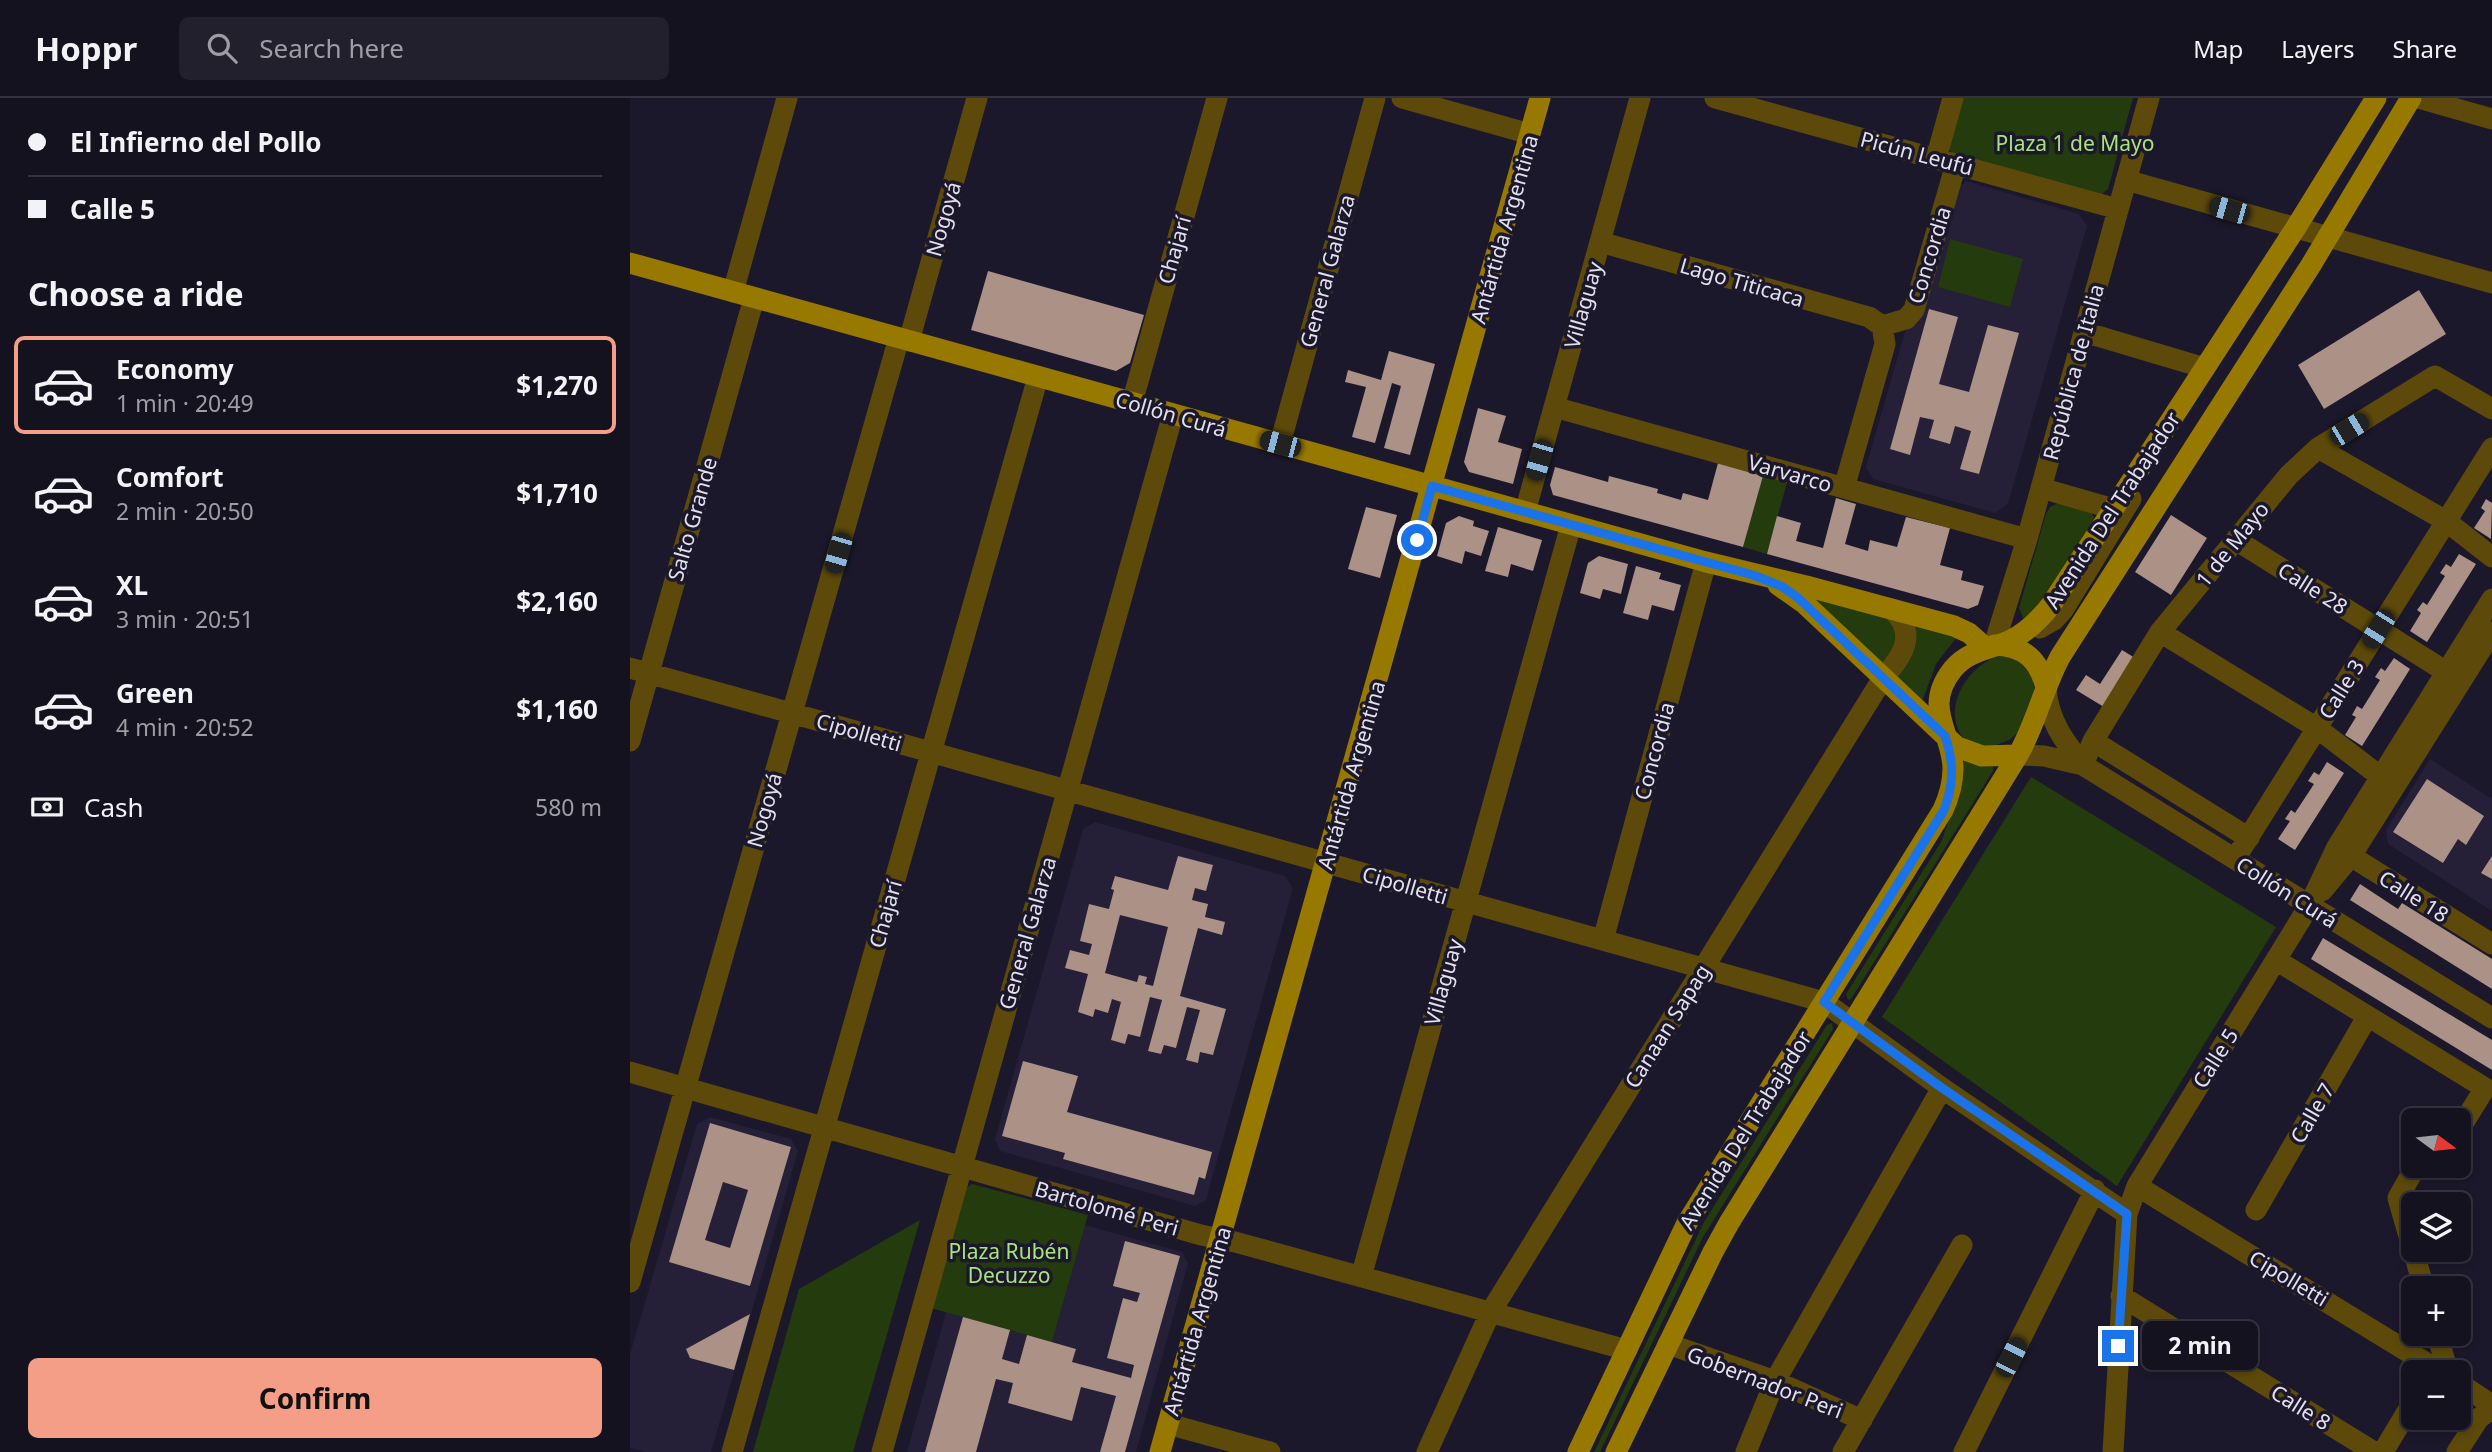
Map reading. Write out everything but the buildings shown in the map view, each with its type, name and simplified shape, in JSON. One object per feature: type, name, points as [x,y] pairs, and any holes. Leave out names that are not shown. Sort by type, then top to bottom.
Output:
[{"type":"main road","name":"Antártida Argentina","points":[[1160,1452],[1540,98]]},
{"type":"main road","name":"Avenida Del Trabajador","points":[[1578,1452],[1677,1241],[1944,810],[1953,767],[1939,711],[1947,680],[1960,662],[2010,640],[2043,615],[2122,504],[2376,98]]},
{"type":"main road","name":"Avenida Del Trabajador","points":[[1616,1452],[1721,1237],[2018,755],[2035,721],[2060,657],[2327,238],[2412,98]]},
{"type":"main road","name":"Collón Curá","points":[[630,263],[1571,525],[1961,629],[1990,647],[2013,647],[2029,655],[2040,668],[2046,688]]},
{"type":"main road","name":"Collón Curá","points":[[1753,575],[1781,586],[1797,597],[1957,747],[1973,755],[2018,755]]},
{"type":"street","name":"Salto Grande","points":[[630,741],[639,671],[743,295],[787,98]]},
{"type":"street","name":"Nogoyá","points":[[630,1282],[792,714],[977,98]]},
{"type":"street","name":"Chajarí","points":[[1132,403],[1217,98]]},
{"type":"street","name":"General Galarza","points":[[1280,444],[1375,98]]},
{"type":"street","points":[[1402,98],[1530,134]]},
{"type":"street","name":"Villaguay","points":[[1525,512],[1640,98]]},
{"type":"street","name":"Picún Leufú","points":[[1715,98],[2118,209]]},
{"type":"street","name":"Concordia","points":[[1882,326],[1906,319],[1914,310],[1946,162],[1953,98]]},
{"type":"street","name":"República de Italia","points":[[1990,647],[2027,539],[2149,98]]},
{"type":"street","points":[[2418,98],[2492,119]]},
{"type":"street","points":[[2126,180],[2492,283]]},
{"type":"street","name":"Lago Titicaca","points":[[1600,242],[1869,317],[1882,326]]},
{"type":"street","points":[[2301,267],[2302,271],[2249,355],[2207,414],[2298,268],[2301,267]]},
{"type":"street","points":[[1844,488],[1885,344],[1882,326]]},
{"type":"street","points":[[2084,332],[2205,368]]},
{"type":"street","name":"1 de Mayo","points":[[2083,765],[2093,741],[2160,632],[2289,475],[2318,448],[2435,376],[2492,409]]},
{"type":"street","name":"Chajarí","points":[[732,1452],[1038,377]]},
{"type":"street","name":"Varvarco","points":[[1554,407],[2027,539]]},
{"type":"street","name":"General Galarza","points":[[881,1452],[1173,414]]},
{"type":"street","points":[[2318,448],[2446,521],[2492,557]]},
{"type":"street","name":"Calle 3","points":[[2235,859],[2492,448]]},
{"type":"street","points":[[2041,488],[2122,504]]},
{"type":"street","points":[[2122,504],[2063,610],[2054,620],[2040,628],[2062,603],[2122,504]]},
{"type":"street","name":"Villaguay","points":[[1361,1277],[1571,525]]},
{"type":"street","name":"Calle 28","points":[[2236,540],[2454,677]]},
{"type":"street","name":"Concordia","points":[[1603,940],[1706,562]]},
{"type":"street","name":"Calle 5","points":[[2121,1296],[2127,1214],[2137,1186],[2454,677],[2492,599]]},
{"type":"street","name":"Canaan Sapag","points":[[1427,1452],[1490,1313],[1883,678],[1901,656],[1906,640],[1902,621],[1892,609]]},
{"type":"street","points":[[2160,632],[2317,728],[2381,777]]},
{"type":"street","name":"Calle 5","points":[[2344,852],[2381,777],[2454,677],[2492,632]]},
{"type":"street","name":"Cipolletti","points":[[639,671],[1824,1002],[1942,1088],[2127,1214]]},
{"type":"street","name":"Collón Curá","points":[[2046,688],[2047,702],[2059,734],[2083,765]]},
{"type":"street","name":"Collón Curá","points":[[2093,741],[2249,838]]},
{"type":"street","name":"Collón Curá","points":[[2018,755],[2044,756],[2083,765],[2492,1018]]},
{"type":"street","name":"Calle 18","points":[[2344,852],[2492,944]]},
{"type":"street","points":[[2276,960],[2485,1088],[2471,1111]]},
{"type":"street","name":"Calle 7","points":[[2256,1210],[2367,1017]]},
{"type":"street","name":"Bartolomé Peri","points":[[630,1072],[1220,1239],[1627,1350]]},
{"type":"street","points":[[1746,1452],[1775,1381],[1942,1088]]},
{"type":"street","points":[[2409,1178],[2398,1198],[2421,1276]]},
{"type":"street","name":"Cipolletti","points":[[2137,1186],[2421,1360]]},
{"type":"street","points":[[1964,1452],[2095,1190]]},
{"type":"street","points":[[1843,1452],[1962,1245]]},
{"type":"street","points":[[2117,1450],[2121,1296]]},
{"type":"street","name":"Calle 8","points":[[2121,1296],[2374,1452]]},
{"type":"street","name":"Gobernador Peri","points":[[1668,1344],[1775,1381],[1862,1420]]},
{"type":"street","points":[[2457,1452],[2479,1418],[2492,1407],[2471,1392]]},
{"type":"street","points":[[2383,1452],[2401,1422]]},
{"type":"street","points":[[1168,1424],[1270,1452]]},
{"type":"shaded area","points":[[1966,181],[2079,214],[2087,226],[2008,504],[1995,513],[1873,479],[1866,467],[1906,328],[1953,194]]},
{"type":"shaded area","points":[[2430,759],[2492,799],[2492,911],[2388,844],[2386,830]]},
{"type":"shaded area","points":[[1095,822],[1285,876],[1293,888],[1206,1200],[1195,1206],[1000,1151],[995,1139],[1083,829]]},
{"type":"shaded area","points":[[710,1117],[791,1139],[798,1151],[711,1452],[645,1452],[630,1448],[630,1354],[697,1124]]},
{"type":"shaded area","points":[[1085,1225],[1182,1252],[1188,1263],[1136,1452],[907,1452],[946,1312],[1052,1342]]},
{"type":"green space","name":"Plaza 1 de Mayo","points":[[1962,98],[2133,98],[2108,189],[2102,194],[1954,155],[1949,149]]},
{"type":"green space","points":[[1950,239],[2023,259],[2010,307],[1938,287]]},
{"type":"green space","points":[[1763,476],[1787,483],[1767,554],[1743,547]]},
{"type":"green space","points":[[2058,503],[2091,512],[2095,519],[2040,611],[2023,618],[2019,608],[2046,514],[2050,507]]},
{"type":"green space","points":[[1802,592],[1896,621],[1896,655],[1881,663]]},
{"type":"green space","points":[[1910,625],[1952,634],[1956,638],[1936,664],[1923,699],[1920,700],[1895,679]]},
{"type":"green space","points":[[2002,655],[2023,662],[2033,679],[2035,695],[2020,731],[2009,740],[1991,747],[1967,742],[1958,730],[1955,717],[1960,690],[1978,668]]},
{"type":"green space","points":[[1964,760],[1993,766],[1993,771],[1848,1000],[1846,994],[1941,842],[1956,802]]},
{"type":"green space","points":[[2031,777],[2276,927],[2117,1186],[1882,1017]]},
{"type":"green space","points":[[1832,1023],[1833,1029],[1703,1237],[1600,1452],[1594,1452],[1704,1222],[1827,1025]]},
{"type":"green space","name":"Plaza Rubén Decuzzo","points":[[972,1184],[1088,1215],[1052,1342],[931,1308],[966,1188]]},
{"type":"green space","points":[[920,1220],[853,1452],[753,1452],[799,1289]]},
{"type":"route","points":[[1417,540],[1432,486],[1753,575],[1781,586],[1797,597],[1945,736],[1952,759],[1953,775],[1944,810],[1824,1002],[1942,1088],[2127,1214],[2118,1346]]}]
